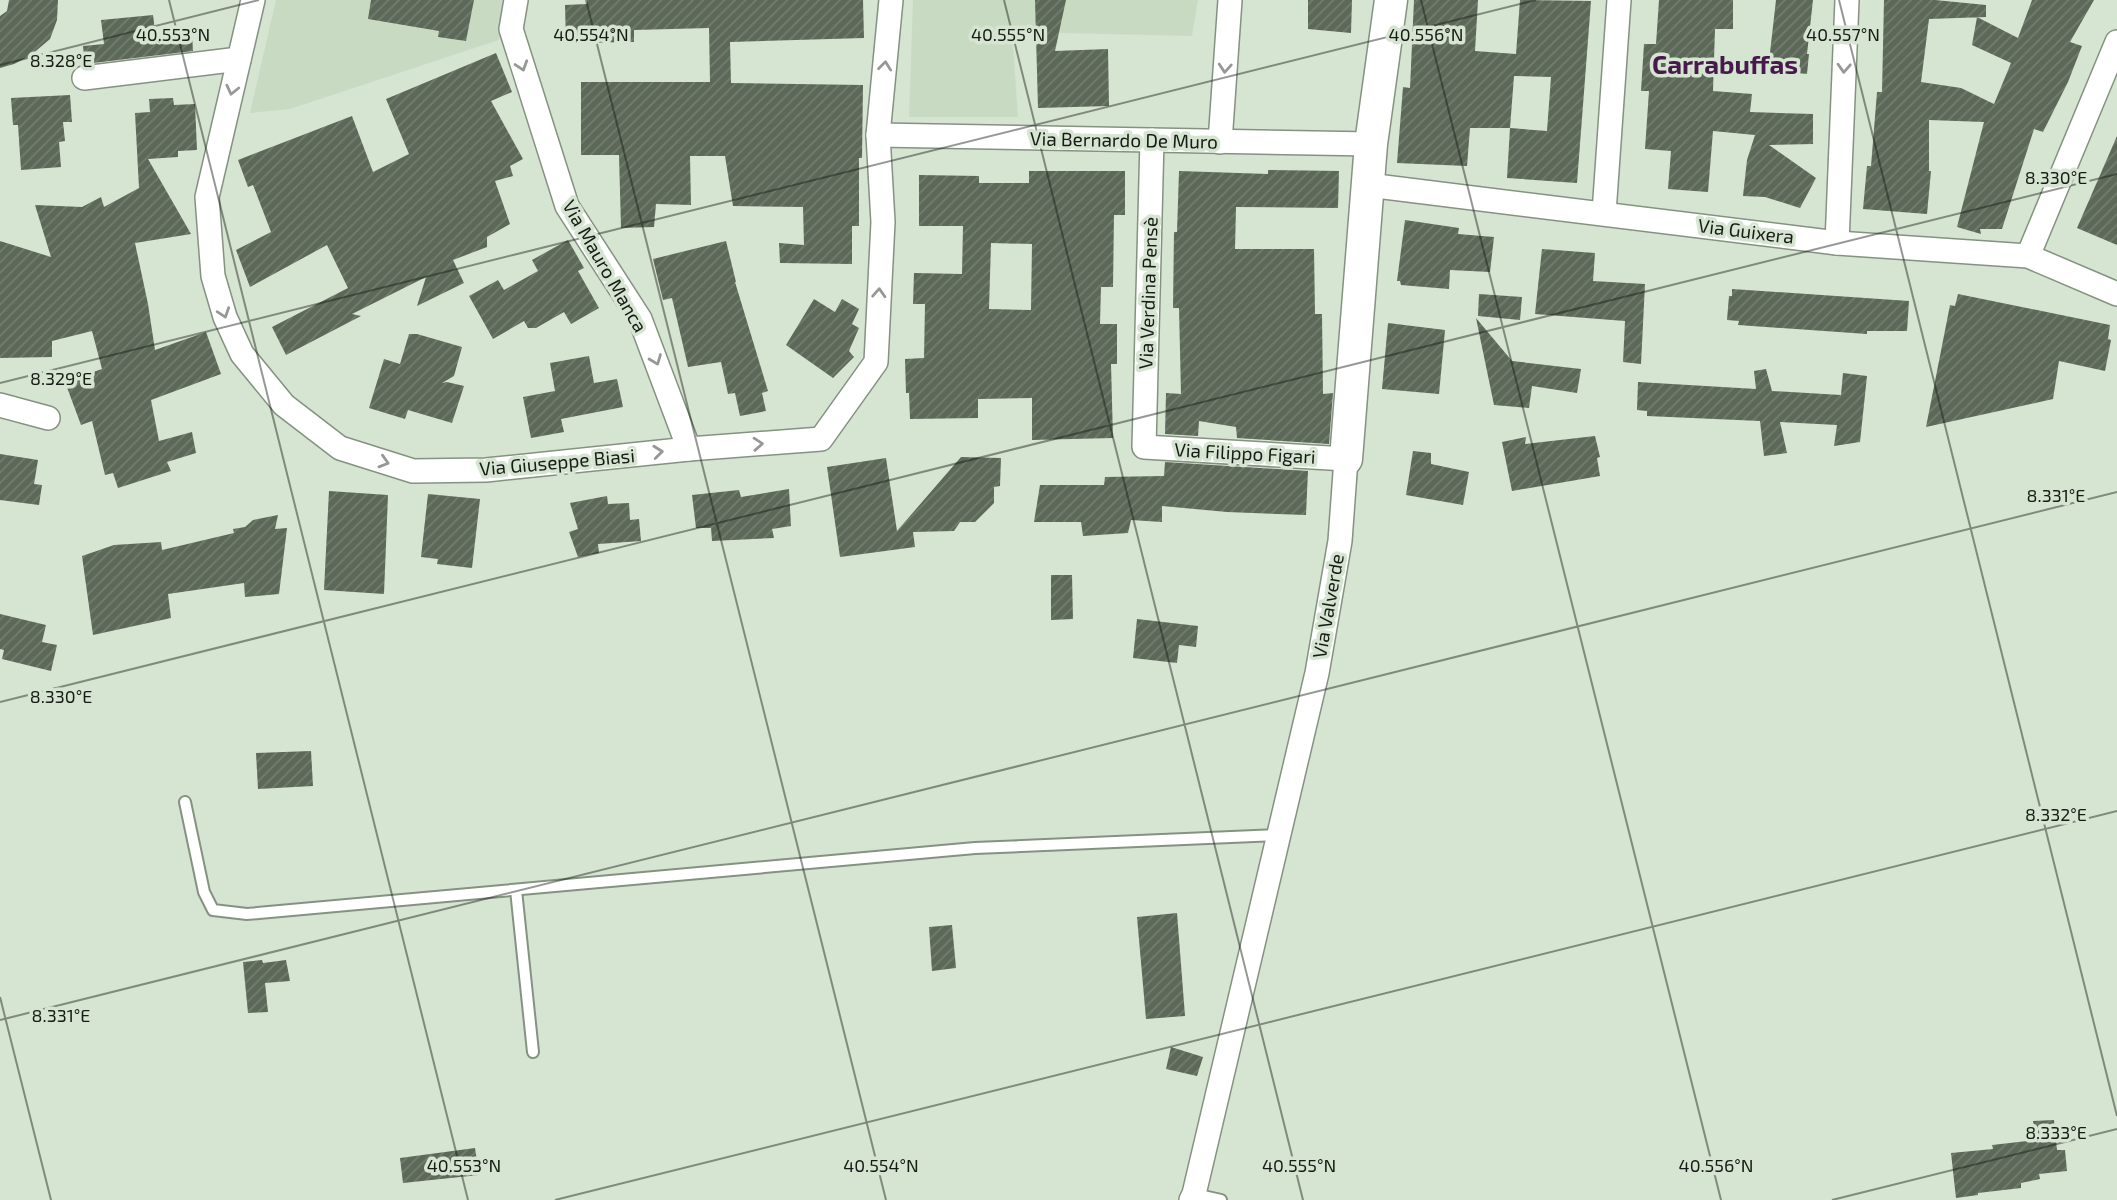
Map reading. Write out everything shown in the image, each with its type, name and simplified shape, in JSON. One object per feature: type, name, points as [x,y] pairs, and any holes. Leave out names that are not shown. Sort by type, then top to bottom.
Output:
[{"type":"street","name":"Via Giuseppe Biasi","points":[[253,0],[207,197],[213,276],[225,317],[242,354],[285,405],[340,448],[413,471],[485,470],[821,439],[876,362],[883,222],[878,135],[891,0]]},
{"type":"street","name":"Via Mauro Manca","points":[[516,0],[510,29],[567,206],[640,319],[690,449]]},
{"type":"street","points":[[1220,142],[1230,0]]},
{"type":"street","name":"Via Valverde","points":[[1192,1197],[1317,673],[1340,541],[1371,144],[1391,0]]},
{"type":"street","points":[[1604,213],[1619,0]]},
{"type":"street","points":[[1837,243],[1847,0]]},
{"type":"street","points":[[2028,256],[2117,42]]},
{"type":"street","points":[[84,78],[239,59]]},
{"type":"street","name":"Via Bernardo De Muro","points":[[878,135],[1371,144]]},
{"type":"street","name":"Via Verdina Pensè","points":[[1144,447],[1152,140]]},
{"type":"street","name":"Via Guixera","points":[[1368,185],[1837,243],[2028,256],[2117,294]]},
{"type":"street","points":[[0,405],[48,418]]},
{"type":"street","name":"Via Filippo Figari","points":[[1144,447],[1346,459]]},
{"type":"lane","points":[[185,802],[204,892],[213,910],[247,914],[975,848],[1279,835]]},
{"type":"lane","points":[[516,890],[533,1052]]},
{"type":"lane","points":[[1192,1197],[1221,1200]]},
{"type":"shaded area","points":[[276,0],[503,0],[499,40],[290,109],[250,113]]},
{"type":"shaded area","points":[[913,0],[1198,0],[1192,36],[1012,32],[1018,117],[909,117]]},
{"type":"building","points":[[9,0],[58,0],[57,20],[50,39],[30,56],[0,68],[0,16],[7,11]]},
{"type":"building","points":[[371,0],[474,0],[466,41],[438,37],[439,31],[368,19]]},
{"type":"building","points":[[587,0],[863,0],[864,38],[730,42],[731,83],[863,85],[859,226],[852,226],[852,264],[780,263],[779,243],[804,245],[803,207],[733,206],[725,156],[690,156],[691,205],[656,204],[654,227],[621,228],[619,155],[581,155],[581,82],[710,82],[709,28],[634,30],[634,42],[566,43],[565,5],[587,4]]},
{"type":"building","points":[[1035,0],[1066,0],[1055,51],[1108,49],[1109,106],[1038,108]]},
{"type":"building","points":[[1308,0],[1352,0],[1351,33],[1308,29]]},
{"type":"building","points":[[1414,0],[1478,0],[1475,51],[1516,54],[1520,0],[1591,1],[1577,183],[1507,178],[1510,128],[1470,128],[1467,166],[1397,163],[1403,87],[1410,88]],"holes":[[[1514,76],[1551,77],[1547,131],[1510,128]]]},
{"type":"building","points":[[1659,0],[1733,0],[1733,29],[1715,29],[1713,91],[1752,94],[1750,112],[1813,114],[1813,144],[1769,145],[1816,178],[1800,208],[1765,197],[1743,196],[1747,160],[1755,135],[1713,131],[1708,192],[1668,189],[1671,151],[1645,149],[1649,91],[1641,91],[1644,44],[1656,44]]},
{"type":"building","points":[[1776,0],[1813,0],[1807,74],[1768,70]]},
{"type":"building","points":[[1884,0],[1935,0],[1986,5],[1986,17],[1978,17],[2018,38],[2032,0],[2094,0],[2070,42],[2082,46],[2068,82],[2043,132],[2034,129],[2002,229],[1980,229],[1981,234],[1957,227],[1984,122],[1929,120],[1931,171],[1927,214],[1863,209],[1867,166],[1871,166],[1877,92],[1882,92]],"holes":[[[1977,17],[1972,45],[2011,63],[1994,104],[1961,88],[1921,82],[1929,19]]]},
{"type":"building","points":[[153,15],[156,38],[192,34],[193,51],[85,64],[83,46],[104,44],[101,20]]},
{"type":"building","points":[[496,53],[512,92],[491,101],[523,159],[510,166],[513,176],[495,181],[510,224],[487,237],[487,247],[453,260],[464,283],[417,306],[426,277],[352,314],[361,316],[286,355],[272,327],[348,288],[327,245],[250,287],[236,250],[271,232],[253,185],[248,187],[238,160],[352,116],[373,172],[409,154],[386,99]]},
{"type":"building","points":[[70,95],[72,122],[63,122],[65,141],[59,142],[61,167],[21,170],[18,125],[13,125],[11,98]]},
{"type":"building","points":[[173,98],[174,105],[195,104],[197,150],[178,151],[178,157],[148,159],[191,234],[135,243],[155,350],[206,332],[221,374],[151,400],[159,441],[192,432],[196,453],[167,462],[171,471],[118,488],[113,473],[105,475],[92,421],[81,425],[65,382],[102,369],[92,331],[52,341],[52,357],[0,358],[0,241],[51,257],[35,205],[82,207],[101,197],[104,207],[139,188],[135,113],[150,112],[149,99]]},
{"type":"building","points":[[2117,136],[2117,245],[2077,228]]},
{"type":"building","points":[[1268,170],[1339,171],[1338,208],[1236,207],[1235,249],[1314,249],[1315,314],[1322,314],[1323,394],[1333,393],[1329,444],[1237,438],[1236,427],[1199,421],[1198,436],[1165,434],[1166,393],[1181,394],[1179,308],[1173,308],[1174,232],[1177,232],[1179,171],[1268,174]]},
{"type":"building","points":[[1029,171],[1125,171],[1125,215],[1114,215],[1113,287],[1101,287],[1100,324],[1117,324],[1117,364],[1111,364],[1113,438],[1032,440],[1032,398],[978,399],[978,418],[910,419],[905,359],[924,358],[925,304],[913,304],[914,273],[962,274],[963,226],[919,226],[919,175],[979,176],[979,183],[1029,183]],"holes":[[[991,243],[1032,244],[1031,310],[989,309]]]},
{"type":"building","points":[[1405,220],[1459,228],[1458,234],[1494,237],[1490,272],[1450,270],[1449,289],[1401,285],[1400,281],[1397,281]]},
{"type":"building","points":[[568,240],[584,268],[578,271],[599,308],[571,324],[564,312],[536,328],[528,328],[524,321],[493,339],[469,296],[498,280],[504,290],[538,271],[532,260]]},
{"type":"building","points":[[726,241],[735,282],[768,391],[762,393],[766,411],[740,416],[735,393],[728,394],[721,362],[688,367],[672,298],[663,300],[653,259]]},
{"type":"building","points":[[1542,249],[1595,253],[1593,281],[1645,284],[1641,364],[1623,362],[1625,321],[1535,314]]},
{"type":"building","points":[[1732,289],[1909,301],[1907,331],[1867,331],[1867,334],[1738,325],[1739,321],[1727,320]]},
{"type":"building","points":[[1479,294],[1522,297],[1520,320],[1478,316]]},
{"type":"building","points":[[1958,294],[2110,325],[2108,339],[2111,340],[2105,371],[2059,361],[2053,399],[1926,427],[1950,305],[1955,306]]},
{"type":"building","points":[[814,299],[835,312],[842,299],[859,309],[852,324],[859,328],[849,351],[854,357],[833,378],[786,345]]},
{"type":"building","points":[[1476,318],[1512,361],[1581,369],[1577,393],[1532,386],[1529,408],[1494,405]]},
{"type":"building","points":[[1388,323],[1445,330],[1439,394],[1382,389]]},
{"type":"building","points":[[409,334],[462,347],[454,376],[442,383],[464,386],[452,423],[408,410],[405,419],[369,408],[384,359],[400,364]]},
{"type":"building","points":[[589,356],[594,383],[617,379],[623,407],[561,419],[564,432],[531,438],[523,397],[555,391],[550,363]]},
{"type":"building","points":[[1766,369],[1772,391],[1841,395],[1843,373],[1867,376],[1860,442],[1834,446],[1837,425],[1780,422],[1787,453],[1764,456],[1760,421],[1647,416],[1647,411],[1637,410],[1638,382],[1756,389],[1754,371]]},
{"type":"building","points":[[1595,436],[1600,457],[1597,458],[1600,476],[1512,491],[1502,442],[1526,437],[1525,444]]},
{"type":"building","points":[[1413,451],[1431,453],[1431,464],[1469,472],[1463,505],[1406,495]]},
{"type":"building","points":[[0,454],[38,460],[34,484],[42,485],[39,505],[0,500]]},
{"type":"building","points":[[961,457],[1001,458],[1000,486],[994,487],[994,503],[975,522],[960,522],[954,531],[913,532],[915,547],[840,557],[827,467],[886,458],[897,531]]},
{"type":"building","points":[[1165,462],[1308,471],[1306,515],[1162,506],[1162,522],[1131,520],[1128,533],[1083,536],[1081,522],[1034,522],[1040,485],[1104,485],[1105,477],[1164,476]]},
{"type":"building","points":[[789,489],[791,526],[772,529],[774,538],[712,541],[711,528],[696,528],[692,495],[739,490],[741,497]]},
{"type":"building","points":[[329,491],[388,495],[384,594],[324,590]]},
{"type":"building","points":[[428,494],[480,499],[472,568],[437,564],[438,559],[421,557]]},
{"type":"building","points":[[607,496],[608,504],[629,503],[630,520],[639,519],[641,541],[598,544],[599,553],[578,557],[569,532],[578,529],[570,503]]},
{"type":"building","points":[[278,515],[275,529],[287,528],[279,594],[245,597],[244,583],[168,594],[171,618],[93,635],[82,556],[114,545],[161,542],[162,550],[234,533],[233,529],[245,527],[253,520]]},
{"type":"building","points":[[1051,575],[1072,575],[1073,619],[1051,620]]},
{"type":"building","points":[[0,614],[46,625],[42,642],[57,645],[51,671],[2,659],[4,650],[0,649]]},
{"type":"building","points":[[1137,619],[1198,626],[1196,647],[1179,645],[1177,663],[1133,658]]},
{"type":"building","points":[[311,751],[313,786],[258,789],[256,753]]},
{"type":"building","points":[[1177,913],[1185,1016],[1146,1019],[1137,917]]},
{"type":"building","points":[[952,925],[956,968],[932,971],[929,927]]},
{"type":"building","points":[[262,960],[263,963],[286,960],[290,981],[265,983],[268,1012],[248,1013],[243,962]]},
{"type":"building","points":[[1171,1047],[1203,1057],[1197,1076],[1166,1069]]},
{"type":"building","points":[[2054,1120],[2057,1150],[2065,1150],[2067,1171],[2039,1174],[2040,1179],[2021,1183],[2021,1188],[1956,1198],[1951,1153],[1993,1149],[1992,1145],[2036,1140],[2033,1121]]},
{"type":"building","points":[[475,1148],[479,1175],[403,1183],[400,1158]]},
{"type":"district","name":"Carrabuffas","points":[[1725,65]]}]
